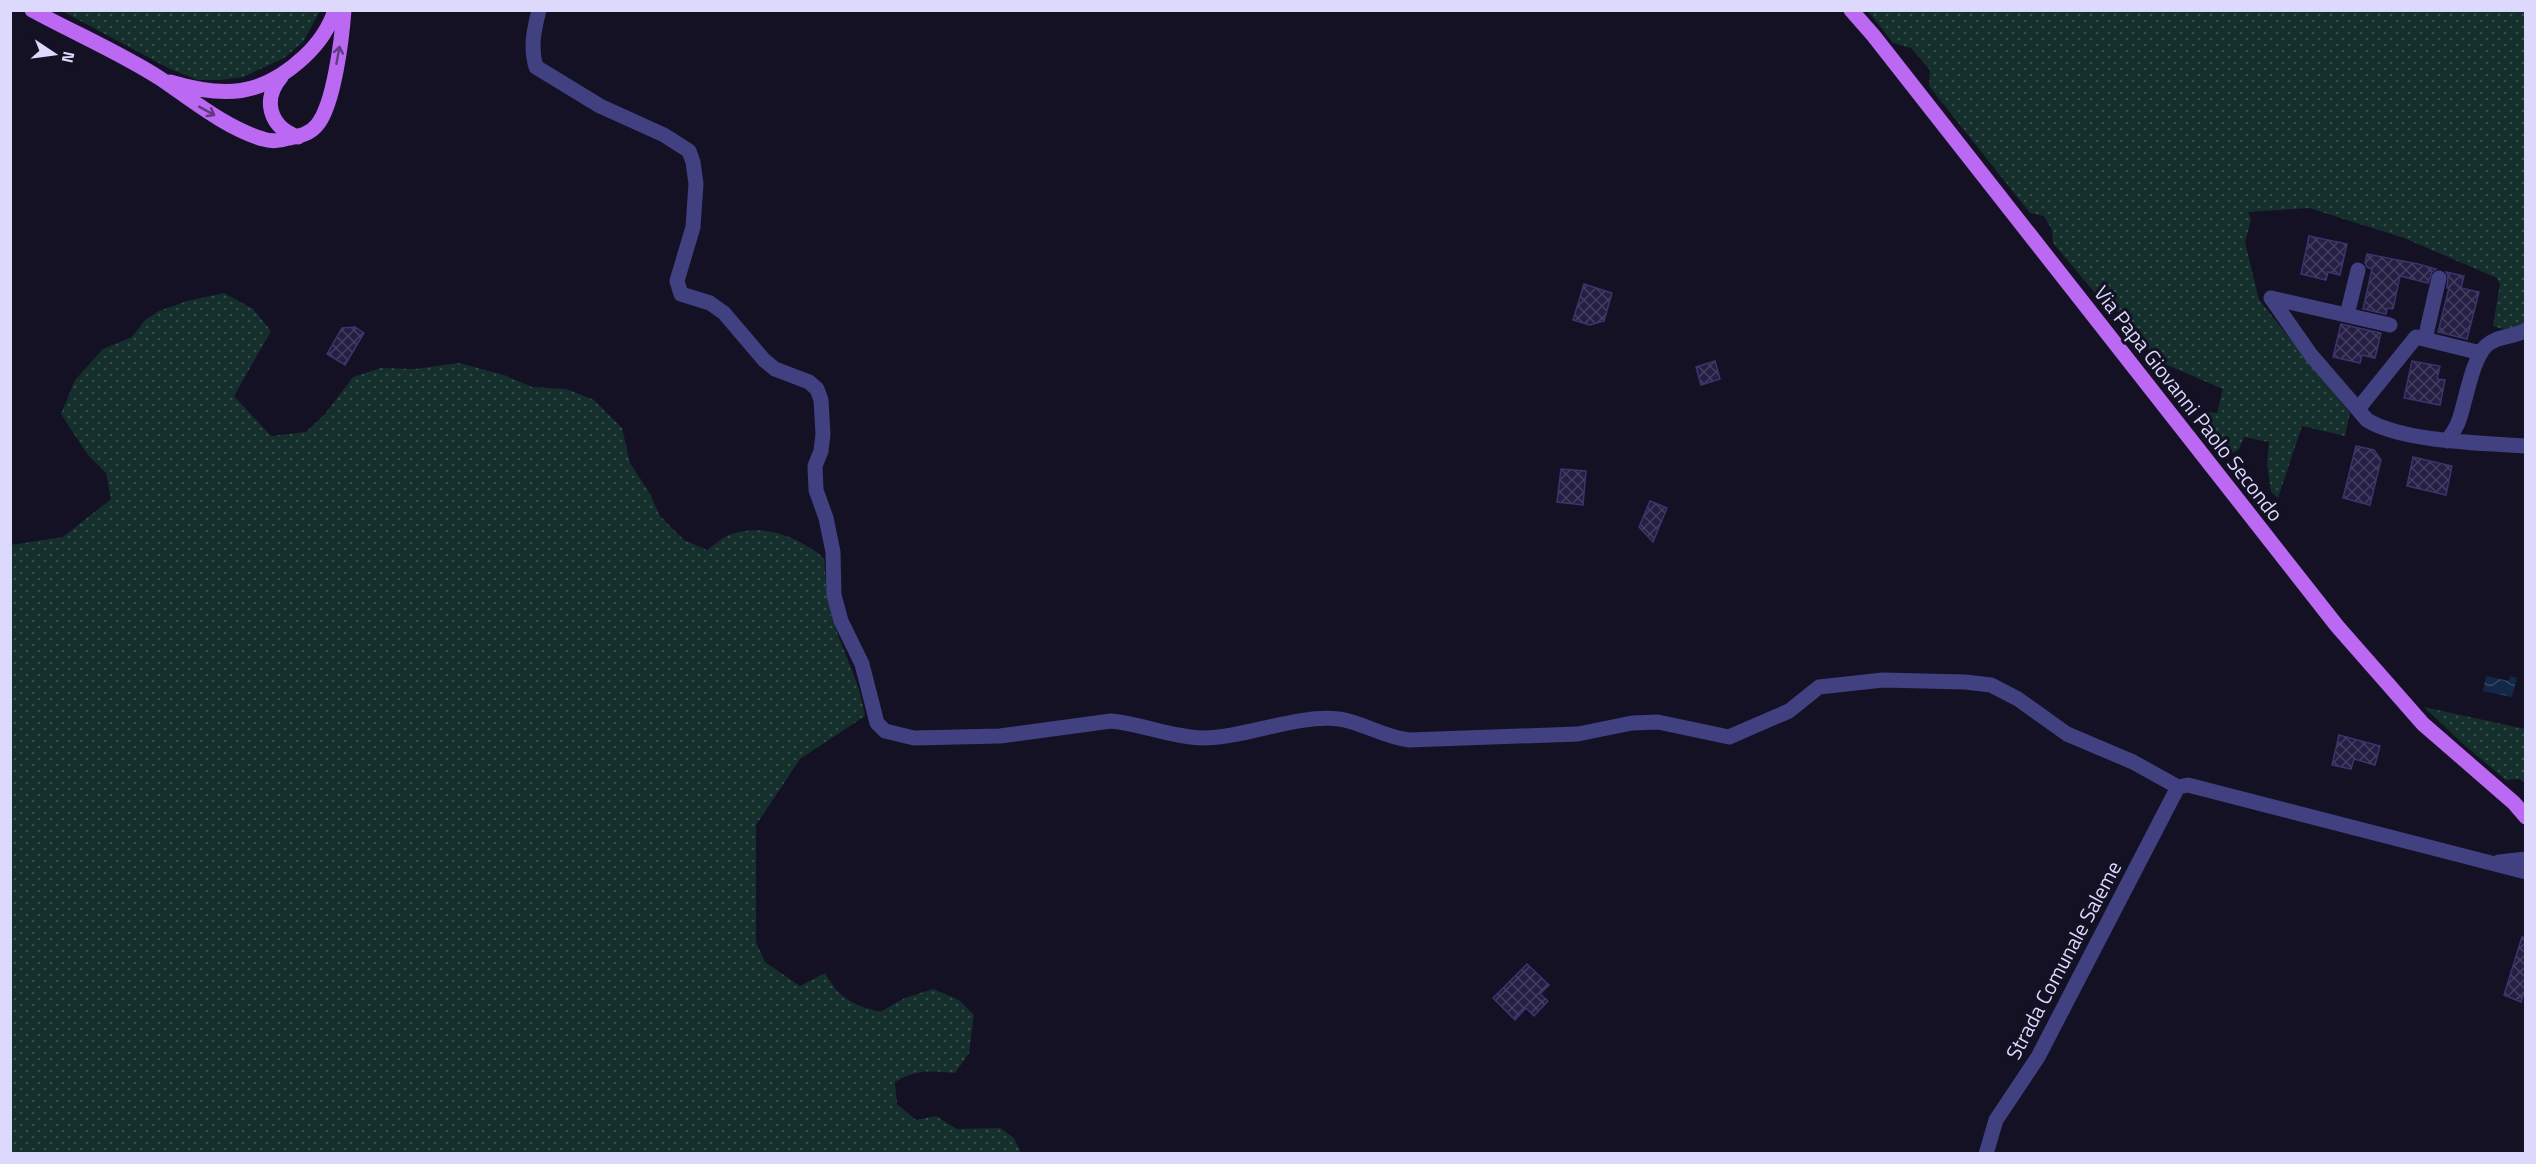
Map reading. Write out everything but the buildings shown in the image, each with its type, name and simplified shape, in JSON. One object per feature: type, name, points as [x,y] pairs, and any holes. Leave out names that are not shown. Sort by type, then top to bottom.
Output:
[{"type":"main road","points":[[32,10],[159,78],[203,109],[261,139],[276,141],[298,136],[317,126],[329,102],[344,10]]},
{"type":"main road","points":[[298,136],[281,128],[270,112],[271,93],[281,77],[320,39],[335,10]]},
{"type":"main road","name":"Via Papa Giovanni Paolo Secondo","points":[[1851,10],[2337,626],[2423,724],[2466,764],[2520,806],[2526,817]]},
{"type":"main road","points":[[159,78],[197,88],[228,92],[260,86],[281,77]]},
{"type":"street","points":[[539,10],[533,36],[532,55],[536,67],[600,106],[664,135],[689,151],[696,184],[693,227],[677,281],[681,294],[710,303],[724,313],[764,360],[775,369],[810,382],[817,389],[821,400],[823,434],[821,451],[815,466],[816,490],[834,552],[834,595],[841,621],[862,664],[877,723],[885,731],[914,738],[1000,736],[1112,721],[1127,722],[1174,735],[1203,738],[1236,735],[1318,720],[1340,719],[1391,738],[1409,740],[1578,734],[1632,723],[1658,722],[1729,737],[1789,711],[1819,687],[1883,680],[1965,682],[1991,685],[2018,699],[2067,734],[2133,762],[2178,787],[2188,785],[2526,872]]},
{"type":"street","points":[[2347,315],[2358,270]]},
{"type":"street","points":[[2425,339],[2439,278]]},
{"type":"street","points":[[2390,325],[2271,298],[2311,355],[2367,420],[2378,426],[2447,441],[2526,446]]},
{"type":"street","points":[[2447,441],[2458,423],[2484,348],[2494,339],[2519,334],[2526,330]]},
{"type":"street","points":[[2358,409],[2416,337],[2481,353]]},
{"type":"street","name":"Strada Comunale Saleme","points":[[1986,1154],[1996,1120],[2038,1057],[2178,787]]},
{"type":"street","points":[[2493,862],[2526,859]]},
{"type":"green space","points":[[62,11],[320,11],[303,42],[284,58],[243,77],[198,80],[170,69]]},
{"type":"green space","points":[[1868,11],[2525,11],[2525,323],[2510,331],[2493,326],[2500,284],[2497,278],[2404,238],[2309,208],[2248,212],[2251,220],[2245,242],[2259,300],[2350,413],[2345,436],[2302,426],[2278,498],[2271,492],[2267,464],[2269,442],[2244,437],[2239,449],[2233,453],[2220,449],[2201,424],[2202,417],[2208,412],[2217,413],[2223,389],[2165,364],[2142,343],[2141,332],[2135,332],[2117,311],[2111,312],[2053,243],[2052,230],[2044,216],[2030,213],[1929,86],[1930,70],[1911,48],[1893,43]]},
{"type":"green space","points":[[224,293],[253,309],[271,331],[234,396],[271,436],[306,432],[325,414],[353,377],[381,368],[415,369],[459,363],[504,375],[532,387],[566,389],[594,400],[622,428],[630,463],[649,492],[660,516],[684,540],[707,550],[731,534],[743,531],[768,531],[792,538],[824,558],[832,619],[856,682],[865,716],[800,759],[756,825],[756,942],[765,962],[800,986],[825,973],[841,995],[854,1003],[880,1012],[905,998],[933,989],[959,1000],[974,1015],[969,1053],[955,1073],[917,1073],[895,1082],[897,1104],[916,1120],[936,1116],[957,1129],[1000,1128],[1014,1138],[1021,1153],[11,1154],[11,545],[63,537],[111,499],[106,473],[88,455],[61,414],[75,380],[103,349],[132,337],[145,320],[159,311],[187,301]]},
{"type":"green space","points":[[2424,707],[2525,729],[2525,783],[2519,779],[2506,780]]},
{"type":"water","points":[[2486,676],[2509,681],[2510,676],[2517,678],[2512,697],[2483,691]]}]
